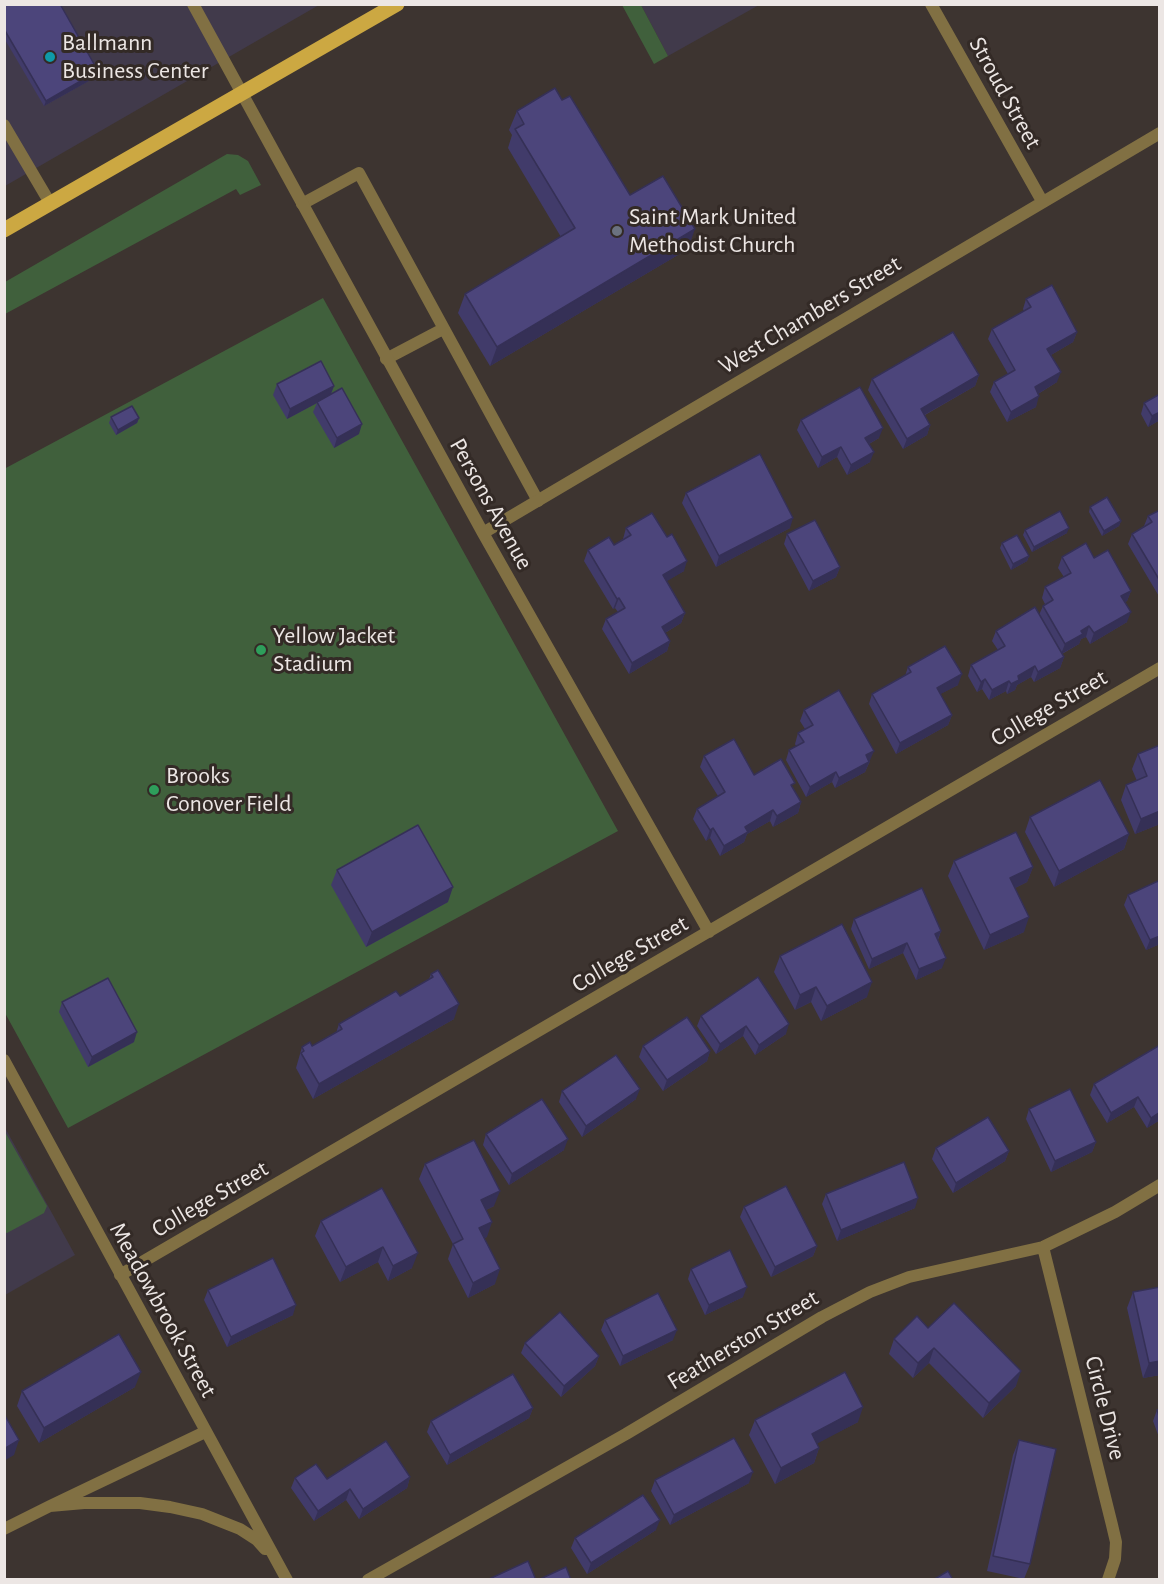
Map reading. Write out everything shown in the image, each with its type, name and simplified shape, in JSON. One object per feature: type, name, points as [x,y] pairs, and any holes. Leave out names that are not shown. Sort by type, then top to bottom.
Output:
[{"type":"main road","points":[[4,230],[397,4]]},
{"type":"street","name":"Persons Avenue","points":[[193,4],[483,533],[709,932]]},
{"type":"street","name":"Stroud Street","points":[[931,4],[1042,201]]},
{"type":"street","points":[[6,131],[50,203]]},
{"type":"street","name":"West Chambers Street","points":[[483,533],[1160,133]]},
{"type":"street","points":[[302,204],[359,173],[538,501]]},
{"type":"street","points":[[387,359],[443,329]]},
{"type":"street","name":"College Street","points":[[120,1275],[1160,668]]},
{"type":"street","name":"Meadowbrook Street","points":[[4,1060],[287,1580]]},
{"type":"street","name":"Featherston Street","points":[[368,1580],[626,1434],[822,1317],[870,1292],[909,1277],[1043,1247],[1114,1212],[1160,1185]]},
{"type":"street","name":"Circle Drive","points":[[1043,1247],[1116,1542],[1115,1558],[1108,1580]]},
{"type":"street","points":[[4,1529],[205,1432]]},
{"type":"street","points":[[50,1506],[84,1503],[140,1503],[202,1514],[240,1529],[257,1540],[275,1558]]},
{"type":"shaded area","points":[[5,5],[319,5],[5,186]]},
{"type":"shaded area","points":[[641,5],[759,5],[668,56]]},
{"type":"shaded area","points":[[4,1126],[75,1255],[5,1295],[4,1295]]},
{"type":"green space","points":[[622,5],[641,5],[668,56],[654,64]]},
{"type":"green space","points":[[227,154],[238,155],[248,161],[261,185],[240,195],[236,189],[5,314],[5,282]]},
{"type":"green space","name":"Yellow Jacket Stadium","points":[[323,298],[618,831],[68,1128],[5,1013],[4,469]]},
{"type":"green space","points":[[4,1130],[47,1206],[44,1213],[7,1233],[4,1232]]},
{"type":"building","name":"Ballmann Business Center","points":[[4,4],[60,4],[98,71],[46,101],[4,29]]},
{"type":"building","name":"Saint Mark United Methodist Church","points":[[555,88],[562,100],[570,96],[630,195],[663,176],[695,229],[497,347],[465,294],[575,228],[515,129],[524,124],[517,111]]},
{"type":"building","points":[[1052,285],[1077,332],[1047,349],[1061,372],[1035,387],[1039,396],[1011,412],[994,382],[1015,370],[992,329],[1031,307],[1026,299]]},
{"type":"building","points":[[953,332],[979,375],[921,409],[930,425],[907,439],[872,379]]},
{"type":"building","points":[[321,361],[334,386],[290,409],[277,384]]},
{"type":"building","points":[[860,387],[883,428],[865,438],[874,452],[851,465],[841,447],[822,457],[801,420]]},
{"type":"building","points":[[342,388],[362,424],[337,438],[317,402]]},
{"type":"building","points":[[1160,394],[1160,412],[1152,416],[1144,403]]},
{"type":"building","points":[[132,406],[139,418],[118,430],[111,417]]},
{"type":"building","points":[[760,454],[793,518],[719,556],[686,493]]},
{"type":"building","points":[[1107,497],[1121,521],[1104,531],[1090,507]]},
{"type":"building","points":[[1160,510],[1160,581],[1132,534],[1152,522],[1148,516]]},
{"type":"building","points":[[1060,511],[1069,528],[1034,547],[1025,530]]},
{"type":"building","points":[[652,513],[667,537],[672,534],[687,561],[663,575],[685,613],[662,627],[670,641],[632,663],[606,619],[625,608],[619,598],[617,599],[588,550],[609,537],[614,545],[631,535],[626,528]]},
{"type":"building","points":[[815,520],[840,567],[813,581],[787,534]]},
{"type":"building","points":[[1017,535],[1029,556],[1013,564],[1002,543]]},
{"type":"building","points":[[1086,543],[1094,558],[1108,550],[1131,591],[1121,596],[1131,612],[1094,633],[1089,626],[1081,631],[1083,634],[1065,644],[1043,606],[1053,600],[1045,587],[1071,573],[1062,557]]},
{"type":"building","points":[[1035,607],[1064,657],[1038,672],[1035,666],[1018,676],[1019,680],[1011,684],[1009,681],[992,690],[985,679],[981,682],[971,665],[1005,646],[996,631]]},
{"type":"building","points":[[945,646],[962,674],[937,688],[952,715],[900,743],[872,694],[911,672],[908,667]]},
{"type":"building","points":[[839,690],[874,751],[866,755],[869,762],[839,778],[836,772],[810,787],[789,750],[804,742],[798,733],[813,725],[804,710]]},
{"type":"building","points":[[734,739],[754,775],[781,759],[795,783],[791,785],[801,802],[777,816],[773,810],[745,827],[748,832],[724,846],[713,828],[710,830],[697,809],[725,792],[704,756]]},
{"type":"building","points":[[1160,745],[1160,811],[1141,819],[1126,785],[1147,776],[1138,754]]},
{"type":"building","points":[[1100,780],[1129,834],[1059,871],[1030,817]]},
{"type":"building","points":[[418,825],[453,887],[372,932],[337,870]]},
{"type":"building","points":[[1016,832],[1033,867],[1010,878],[1029,917],[990,935],[954,861]]},
{"type":"building","points":[[1158,881],[1160,884],[1160,936],[1150,940],[1128,895]]},
{"type":"building","points":[[922,888],[941,931],[935,934],[946,958],[919,969],[907,943],[872,959],[854,919]]},
{"type":"building","points":[[842,924],[872,982],[827,1006],[816,987],[800,995],[780,956]]},
{"type":"building","points":[[438,970],[459,1004],[319,1084],[301,1053],[304,1051],[302,1047],[310,1042],[312,1046],[342,1029],[339,1024],[396,991],[400,996],[433,977],[431,974]]},
{"type":"building","points":[[758,977],[789,1024],[759,1045],[746,1026],[720,1044],[701,1016]]},
{"type":"building","points":[[108,978],[137,1032],[92,1057],[62,1002]]},
{"type":"building","points":[[687,1017],[710,1051],[667,1080],[643,1046]]},
{"type":"building","points":[[1160,1045],[1160,1112],[1151,1118],[1138,1097],[1111,1113],[1094,1084]]},
{"type":"building","points":[[616,1055],[640,1089],[586,1126],[562,1091]]},
{"type":"building","points":[[1070,1089],[1096,1142],[1055,1161],[1029,1109]]},
{"type":"building","points":[[542,1099],[568,1139],[512,1174],[486,1134]]},
{"type":"building","points":[[988,1117],[1009,1151],[956,1183],[936,1148]]},
{"type":"building","points":[[474,1140],[500,1191],[481,1200],[492,1222],[479,1228],[500,1269],[473,1283],[453,1244],[463,1239],[425,1164]]},
{"type":"building","points":[[904,1162],[918,1198],[841,1230],[826,1194]]},
{"type":"building","points":[[786,1186],[817,1246],[775,1267],[744,1207]]},
{"type":"building","points":[[382,1188],[418,1253],[393,1266],[383,1247],[346,1267],[321,1221]]},
{"type":"building","points":[[730,1250],[747,1287],[709,1305],[691,1269]]},
{"type":"building","points":[[273,1258],[296,1305],[231,1337],[208,1290]]},
{"type":"building","points":[[1160,1287],[1160,1361],[1149,1363],[1133,1292]]},
{"type":"building","points":[[658,1293],[677,1330],[623,1356],[605,1320]]},
{"type":"building","points":[[954,1303],[1021,1371],[989,1403],[934,1348],[918,1363],[894,1339],[917,1316],[928,1328]]},
{"type":"building","points":[[560,1312],[599,1356],[564,1386],[525,1343]]},
{"type":"building","points":[[119,1334],[141,1372],[44,1428],[22,1391]]},
{"type":"building","points":[[845,1372],[863,1407],[812,1434],[819,1448],[781,1468],[755,1420]]},
{"type":"building","points":[[513,1374],[533,1408],[450,1455],[431,1421]]},
{"type":"building","points":[[4,1414],[19,1440],[4,1449]]},
{"type":"building","points":[[734,1438],[753,1472],[674,1515],[655,1480]]},
{"type":"building","points":[[1019,1440],[1056,1449],[1030,1564],[993,1556]]},
{"type":"building","points":[[386,1441],[410,1477],[363,1509],[350,1489],[318,1511],[295,1478],[316,1464],[327,1479]]},
{"type":"building","points":[[643,1495],[660,1520],[591,1563],[575,1538]]},
{"type":"building","points":[[528,1561],[536,1580],[487,1580]]},
{"type":"building","points":[[566,1567],[571,1580],[538,1580]]},
{"type":"building","points":[[948,1571],[953,1580],[933,1580]]},
{"type":"place","name":"Ballmann Business Center","points":[[50,57]]},
{"type":"place","name":"Saint Mark United Methodist Church","points":[[617,231]]},
{"type":"place","name":"Yellow Jacket Stadium","points":[[261,650]]},
{"type":"place","name":"Brooks Conover Field","points":[[154,790]]}]
